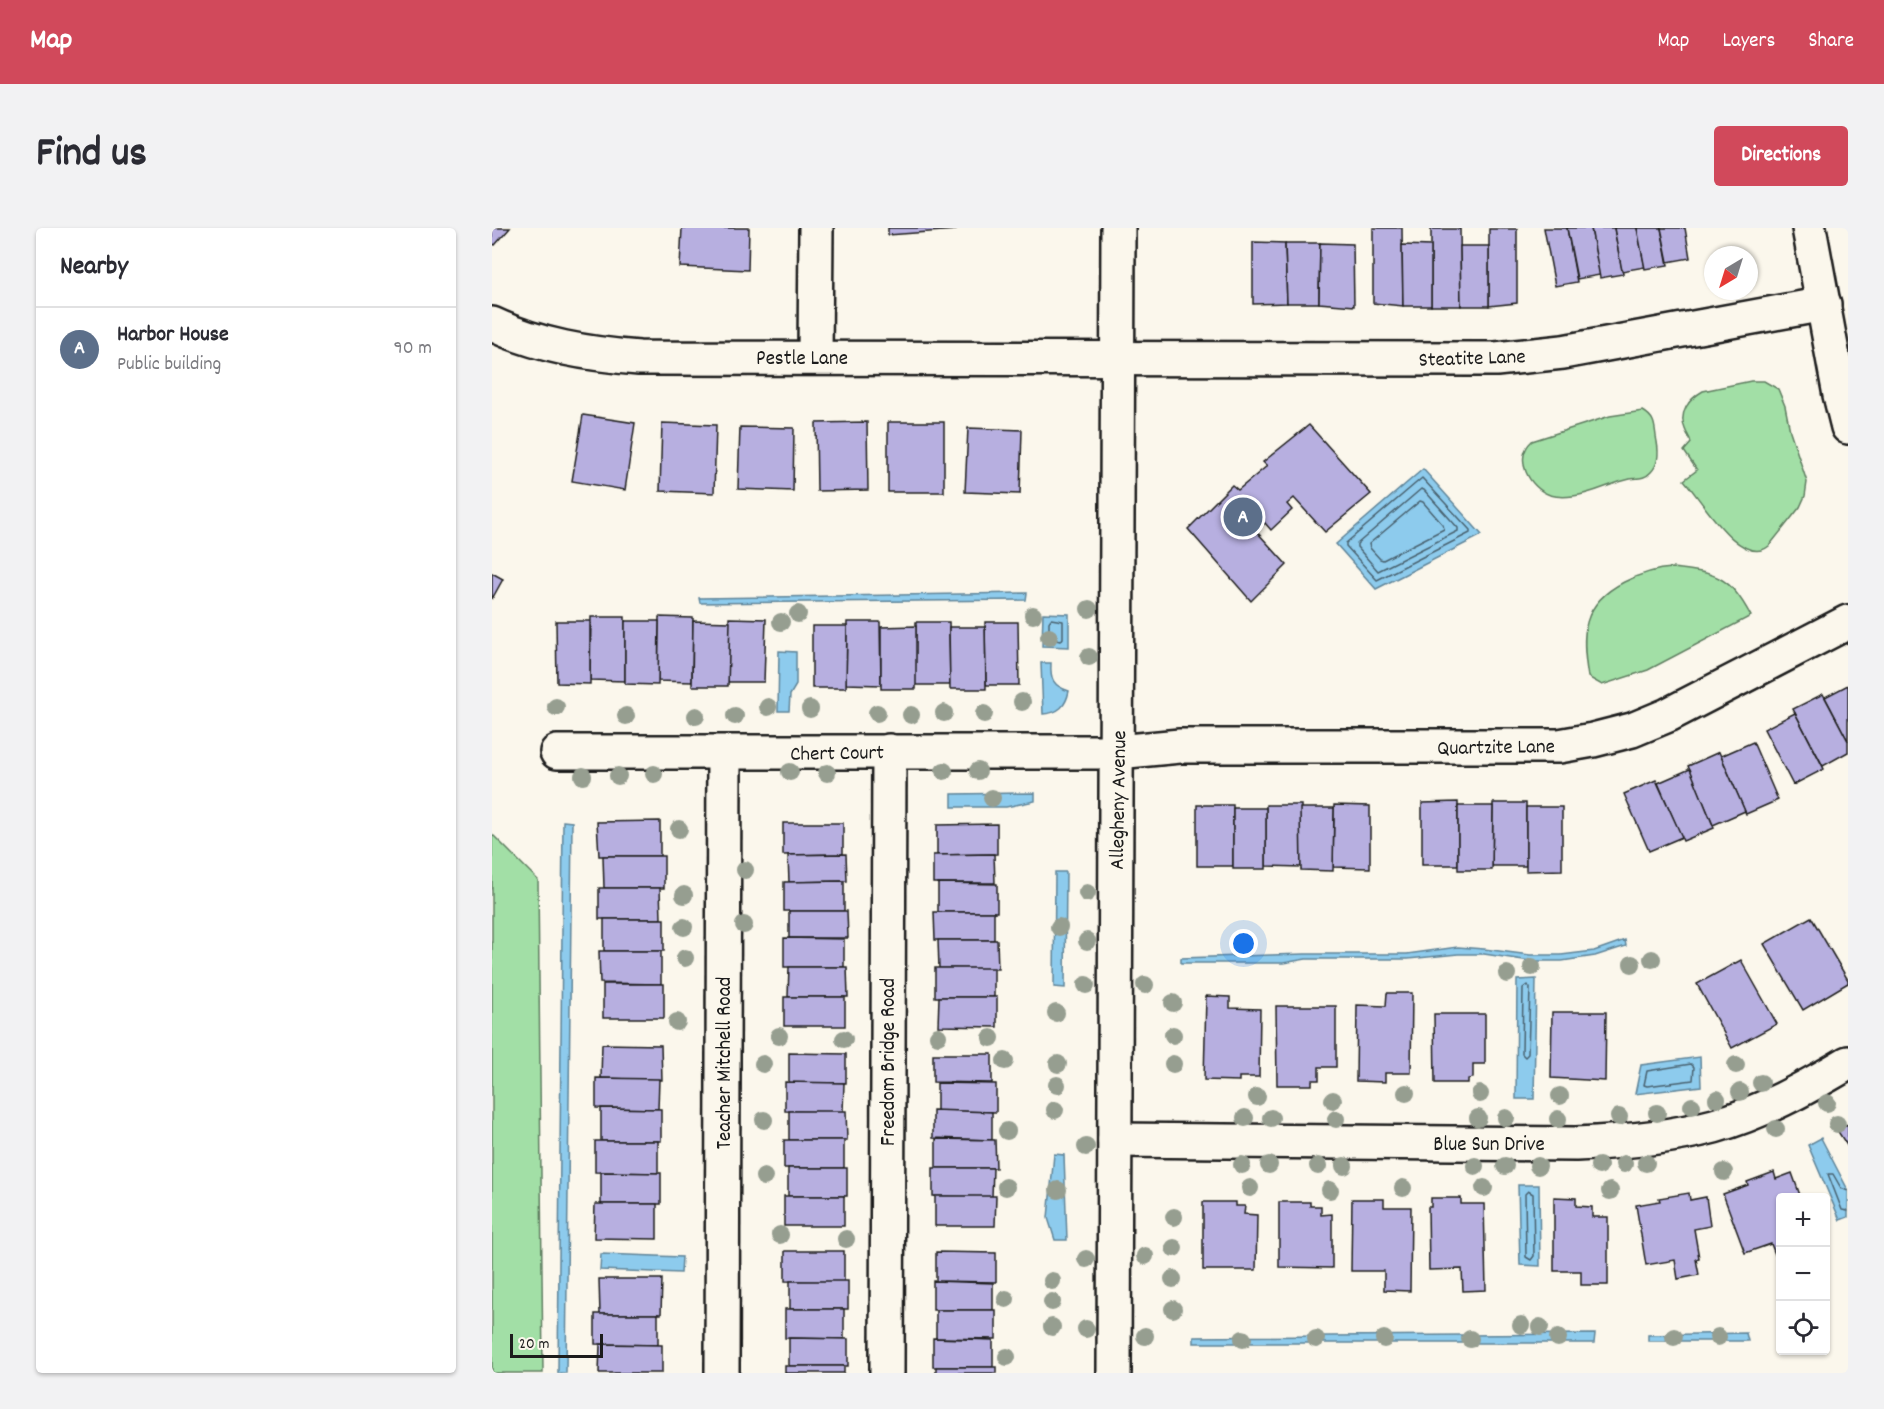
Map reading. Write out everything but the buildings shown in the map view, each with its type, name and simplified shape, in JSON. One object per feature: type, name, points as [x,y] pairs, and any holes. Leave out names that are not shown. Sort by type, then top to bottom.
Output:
[{"type":"street","points":[[815,357],[816,228]]},
{"type":"street","name":"Allegheny Avenue","points":[[1114,1373],[1118,228]]},
{"type":"street","points":[[1809,228],[1848,427]]},
{"type":"street","name":"Steatite Lane","points":[[1117,358],[1496,359],[1563,352],[1824,304]]},
{"type":"street","name":"Pestle Lane","points":[[492,324],[551,345],[597,355],[1117,358]]},
{"type":"street","name":"Quartzite Lane","points":[[1117,752],[1180,746],[1521,747],[1559,746],[1593,740],[1632,730],[1668,715],[1848,622]]},
{"type":"street","name":"Freedom Bridge Road","points":[[887,1373],[889,751]]},
{"type":"street","name":"Chert Court","points":[[556,752],[1117,752]]},
{"type":"street","name":"Teacher Mitchell Road","points":[[722,1373],[724,753]]},
{"type":"street","name":"Blue Sun Drive","points":[[1115,1140],[1576,1144],[1623,1142],[1670,1135],[1725,1122],[1793,1094],[1848,1063]]},
{"type":"green space","points":[[1751,381],[1764,381],[1778,389],[1807,482],[1805,496],[1800,507],[1769,546],[1758,551],[1746,548],[1722,529],[1684,480],[1697,470],[1684,451],[1691,443],[1683,423],[1686,407],[1703,391]]},
{"type":"green space","points":[[1643,411],[1653,421],[1658,450],[1656,465],[1646,476],[1588,493],[1564,497],[1553,496],[1542,491],[1526,472],[1524,456],[1526,448],[1532,441],[1610,416]]},
{"type":"green space","points":[[1672,568],[1720,578],[1736,592],[1751,616],[1648,670],[1602,685],[1588,677],[1585,634],[1587,622],[1599,600],[1624,582],[1653,571]]},
{"type":"green space","points":[[492,834],[538,880],[543,1373],[492,1373]]},
{"type":"water","points":[[1423,469],[1482,535],[1376,589],[1336,544]]},
{"type":"water","points":[[1027,593],[1026,600],[700,603],[699,598]]},
{"type":"water","points":[[1043,613],[1069,614],[1069,647],[1042,646]]},
{"type":"water","points":[[779,651],[796,652],[796,685],[790,695],[789,711],[778,711]]},
{"type":"water","points":[[1041,663],[1051,663],[1054,681],[1059,687],[1069,691],[1061,708],[1043,714]]},
{"type":"water","points":[[1035,793],[1035,801],[1006,807],[952,807],[952,794]]},
{"type":"water","points":[[563,821],[572,822],[566,1373],[558,1373]]},
{"type":"water","points":[[1055,872],[1066,872],[1065,988],[1054,987]]},
{"type":"water","points":[[1625,940],[1626,946],[1595,956],[1562,961],[1530,961],[1484,954],[1458,954],[1408,959],[1181,963],[1181,958],[1305,954],[1407,954],[1458,947],[1530,955],[1561,955],[1594,951]]},
{"type":"water","points":[[1536,979],[1534,1099],[1516,1099],[1517,980]]},
{"type":"water","points":[[1700,1057],[1701,1086],[1635,1094],[1641,1065]]},
{"type":"water","points":[[1821,1138],[1848,1190],[1848,1217],[1840,1220],[1808,1145]]},
{"type":"water","points":[[1054,1154],[1064,1155],[1067,1240],[1055,1240],[1048,1218]]},
{"type":"water","points":[[1518,1185],[1539,1185],[1540,1266],[1520,1265]]},
{"type":"water","points":[[601,1254],[682,1257],[681,1273],[600,1270]]},
{"type":"water","points":[[1746,1333],[1748,1341],[1648,1341],[1648,1335]]},
{"type":"water","points":[[1595,1334],[1594,1343],[1194,1343],[1194,1337]]},
{"type":"place","name":"Harbor House","points":[[1243,517]]}]
